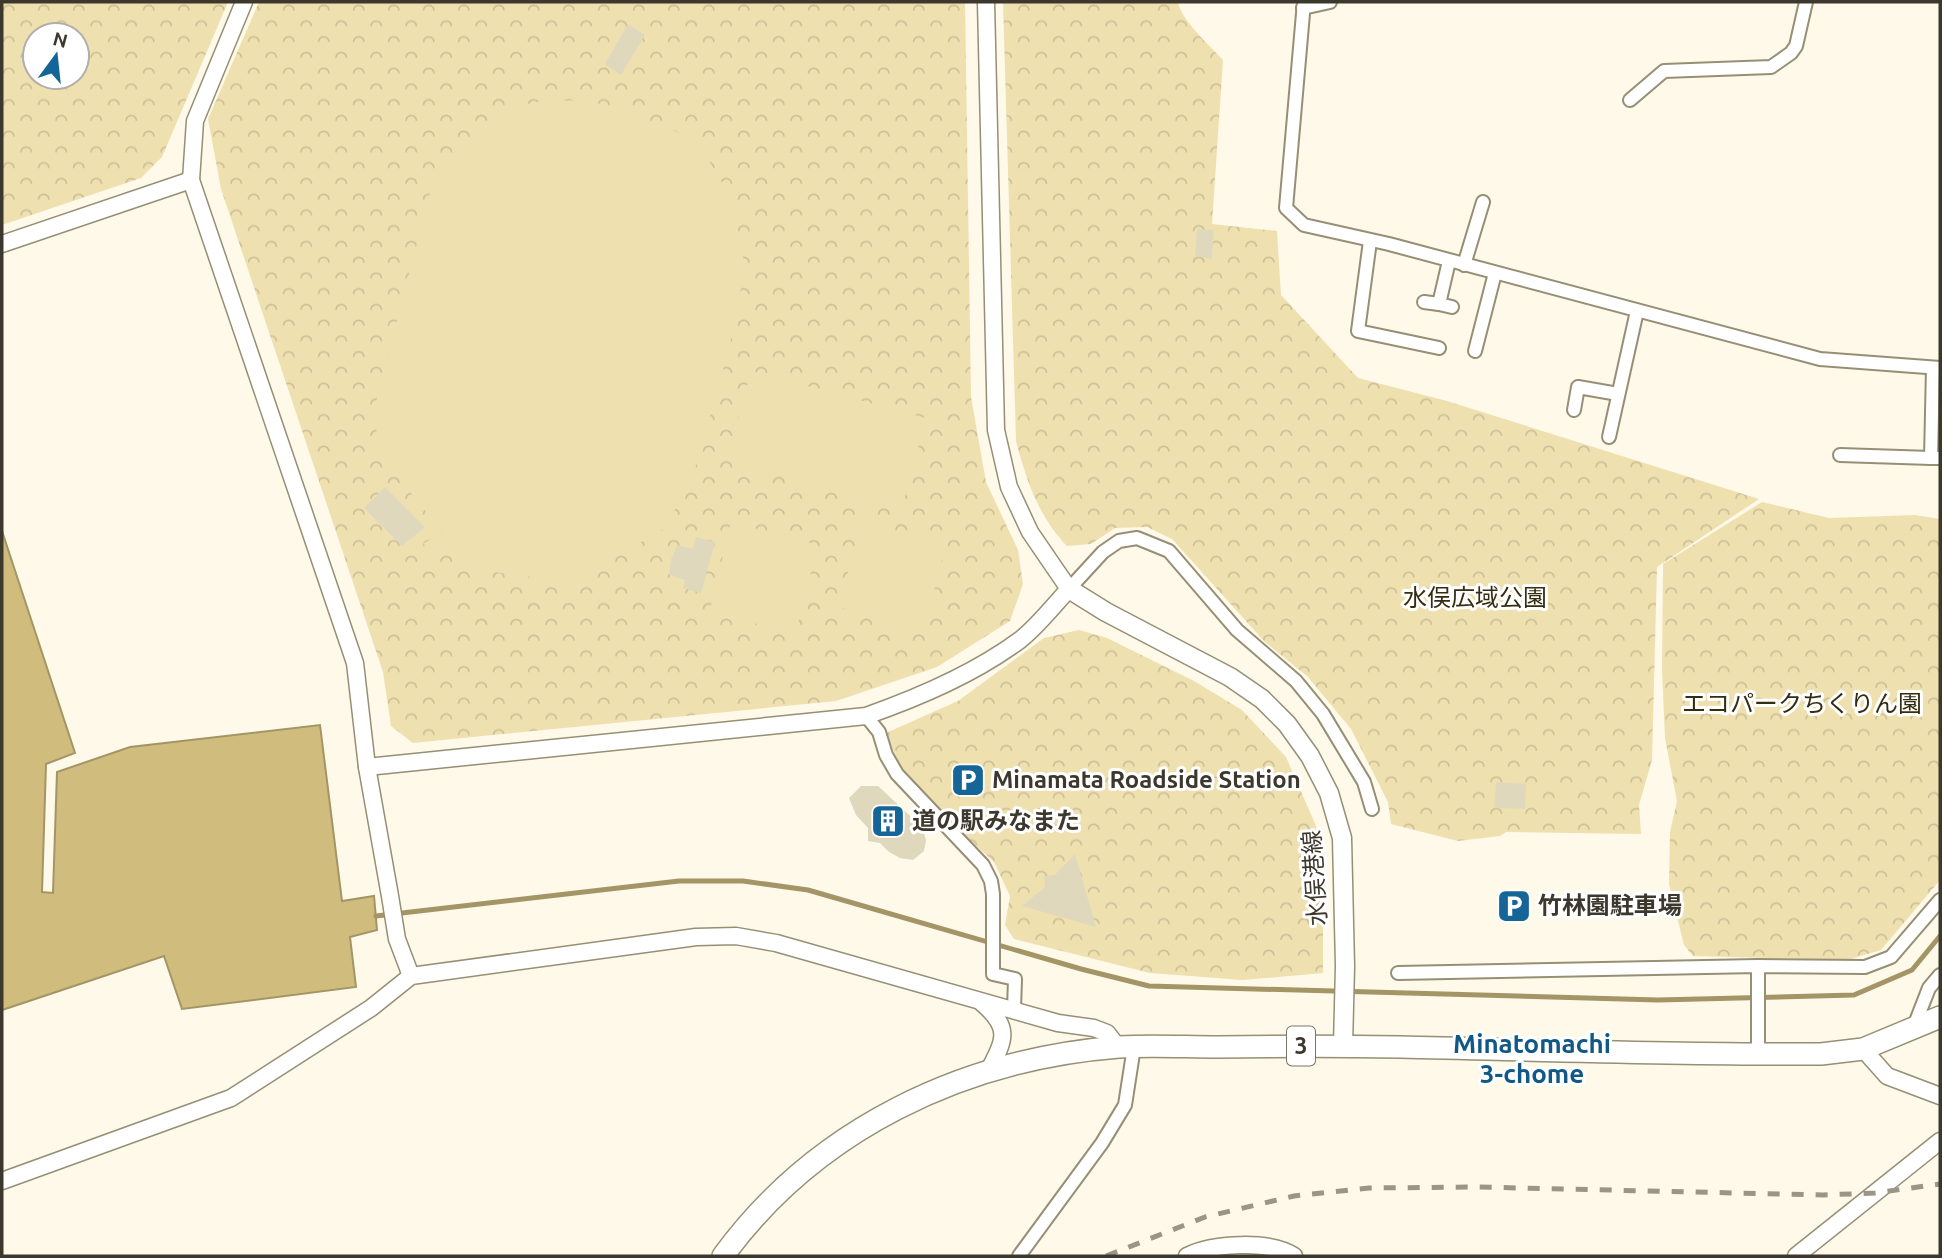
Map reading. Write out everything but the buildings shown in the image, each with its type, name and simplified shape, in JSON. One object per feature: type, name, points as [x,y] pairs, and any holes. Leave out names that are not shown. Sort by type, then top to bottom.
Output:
[{"type":"highway","name":"3","points":[[723,1256],[778,1192],[825,1153],[875,1119],[929,1091],[989,1070],[1054,1056],[1126,1047],[1343,1046],[1821,1054],[1863,1049],[1940,1017]]},
{"type":"main road","name":"水俣港線","points":[[1069,589],[1106,612],[1230,677],[1262,699],[1287,724],[1310,756],[1329,793],[1342,838],[1345,966],[1343,1046]]},
{"type":"street","points":[[244,2],[195,121],[191,180],[355,663],[367,767],[397,939],[411,976]]},
{"type":"street","points":[[986,2],[996,430],[1009,487],[1030,532],[1069,589]]},
{"type":"street","points":[[1330,2],[1303,5],[1286,208],[1304,225],[1821,359],[1937,368],[1936,458],[1840,455]]},
{"type":"street","points":[[1630,100],[1664,71],[1771,67],[1791,53],[1796,46],[1806,2]]},
{"type":"street","points":[[2,244],[191,180]]},
{"type":"street","points":[[1464,265],[1483,202]]},
{"type":"street","points":[[1370,241],[1358,331],[1439,348]]},
{"type":"street","points":[[1438,304],[1449,261]]},
{"type":"street","points":[[1475,351],[1495,273]]},
{"type":"street","points":[[1424,302],[1452,307]]},
{"type":"street","points":[[1609,437],[1637,311]]},
{"type":"street","points":[[1574,410],[1580,374]]},
{"type":"street","points":[[1578,387],[1618,394]]},
{"type":"street","points":[[367,767],[866,716],[922,696],[1022,639],[1104,552],[1119,541],[1137,538],[1169,551],[1237,630],[1296,681],[1323,714],[1364,782],[1372,808]]},
{"type":"street","points":[[866,716],[879,732],[886,755],[897,774],[983,865],[991,881],[994,919],[993,974],[1015,979],[1014,1009]]},
{"type":"street","points":[[1398,973],[1758,966],[1865,967],[1891,957],[1940,900]]},
{"type":"street","points":[[2,1181],[231,1098],[371,1009],[411,976],[696,937],[737,936],[776,943],[1058,1023],[1094,1028],[1107,1033],[1126,1047],[1125,1105],[1102,1143],[1019,1256]]},
{"type":"street","points":[[1758,966],[1758,1054]]},
{"type":"street","points":[[1912,1029],[1929,988],[1940,975]]},
{"type":"street","points":[[980,1002],[996,1015],[1003,1030],[1002,1042],[989,1070]]},
{"type":"street","points":[[1863,1049],[1887,1076],[1940,1096]]},
{"type":"street","points":[[1796,1256],[1940,1141]]},
{"type":"street","points":[[1187,1256],[1201,1249],[1285,1250],[1294,1256]]},
{"type":"green space","points":[[2,2],[228,2],[162,157],[141,178],[2,225]]},
{"type":"green space","points":[[259,2],[965,2],[971,397],[986,482],[1018,550],[1023,584],[1010,621],[937,667],[836,701],[413,743],[391,726],[383,672],[221,189],[208,119]]},
{"type":"green space","name":"水俣広域公園","points":[[1003,2],[1178,2],[1190,24],[1223,60],[1212,224],[1277,231],[1281,295],[1358,378],[1447,401],[1759,499],[1657,567],[1652,760],[1639,805],[1641,834],[1506,832],[1500,836],[1458,841],[1391,824],[1388,802],[1351,729],[1308,677],[1264,641],[1172,539],[1147,527],[1115,528],[1091,544],[1067,546],[1057,534],[1034,496],[1016,441]]},
{"type":"green space","points":[[583,100],[623,109],[696,140],[732,199],[745,267],[729,348],[690,486],[663,529],[572,583],[488,571],[423,544],[442,532],[378,455],[375,406],[433,181],[491,116],[534,102]]},
{"type":"green space","points":[[751,371],[926,418],[901,511],[727,460]]},
{"type":"green space","name":"エコパークちくりん園","points":[[1762,502],[1829,518],[1915,515],[1940,519],[1940,880],[1881,950],[1847,960],[1693,956],[1684,945],[1669,884],[1670,832],[1677,801],[1665,738],[1662,670],[1663,564]]},
{"type":"green space","points":[[861,521],[946,544],[923,634],[839,607]]},
{"type":"green space","points":[[731,522],[818,545],[795,635],[710,610]]},
{"type":"green space","points":[[1079,630],[1107,638],[1194,681],[1242,710],[1286,757],[1316,826],[1323,893],[1323,973],[1243,980],[1150,973],[1014,939],[1005,925],[1010,896],[994,862],[961,832],[900,766],[886,733],[958,701],[1044,638]]},
{"type":"shaded area","points":[[2,531],[75,753],[46,764],[42,892],[53,893],[57,772],[130,747],[320,725],[342,901],[374,896],[377,930],[350,937],[356,987],[182,1009],[164,956],[2,1010]]},
{"type":"waterway","points":[[376,916],[679,881],[743,881],[808,890],[1149,986],[1658,1000],[1854,995],[1912,970],[1940,936]]},
{"type":"railway","points":[[1106,1256],[1205,1217],[1294,1196],[1369,1188],[1477,1187],[1823,1195],[1875,1193],[1940,1184]]},
{"type":"place","name":"Minamata Roadside Station","points":[[968,780]]},
{"type":"place","name":"道の駅みなまた","points":[[888,821]]},
{"type":"place","name":"竹林園駐車場","points":[[1514,906]]},
{"type":"district","name":"Minatomachi 3-chome","points":[[1532,1059]]}]
